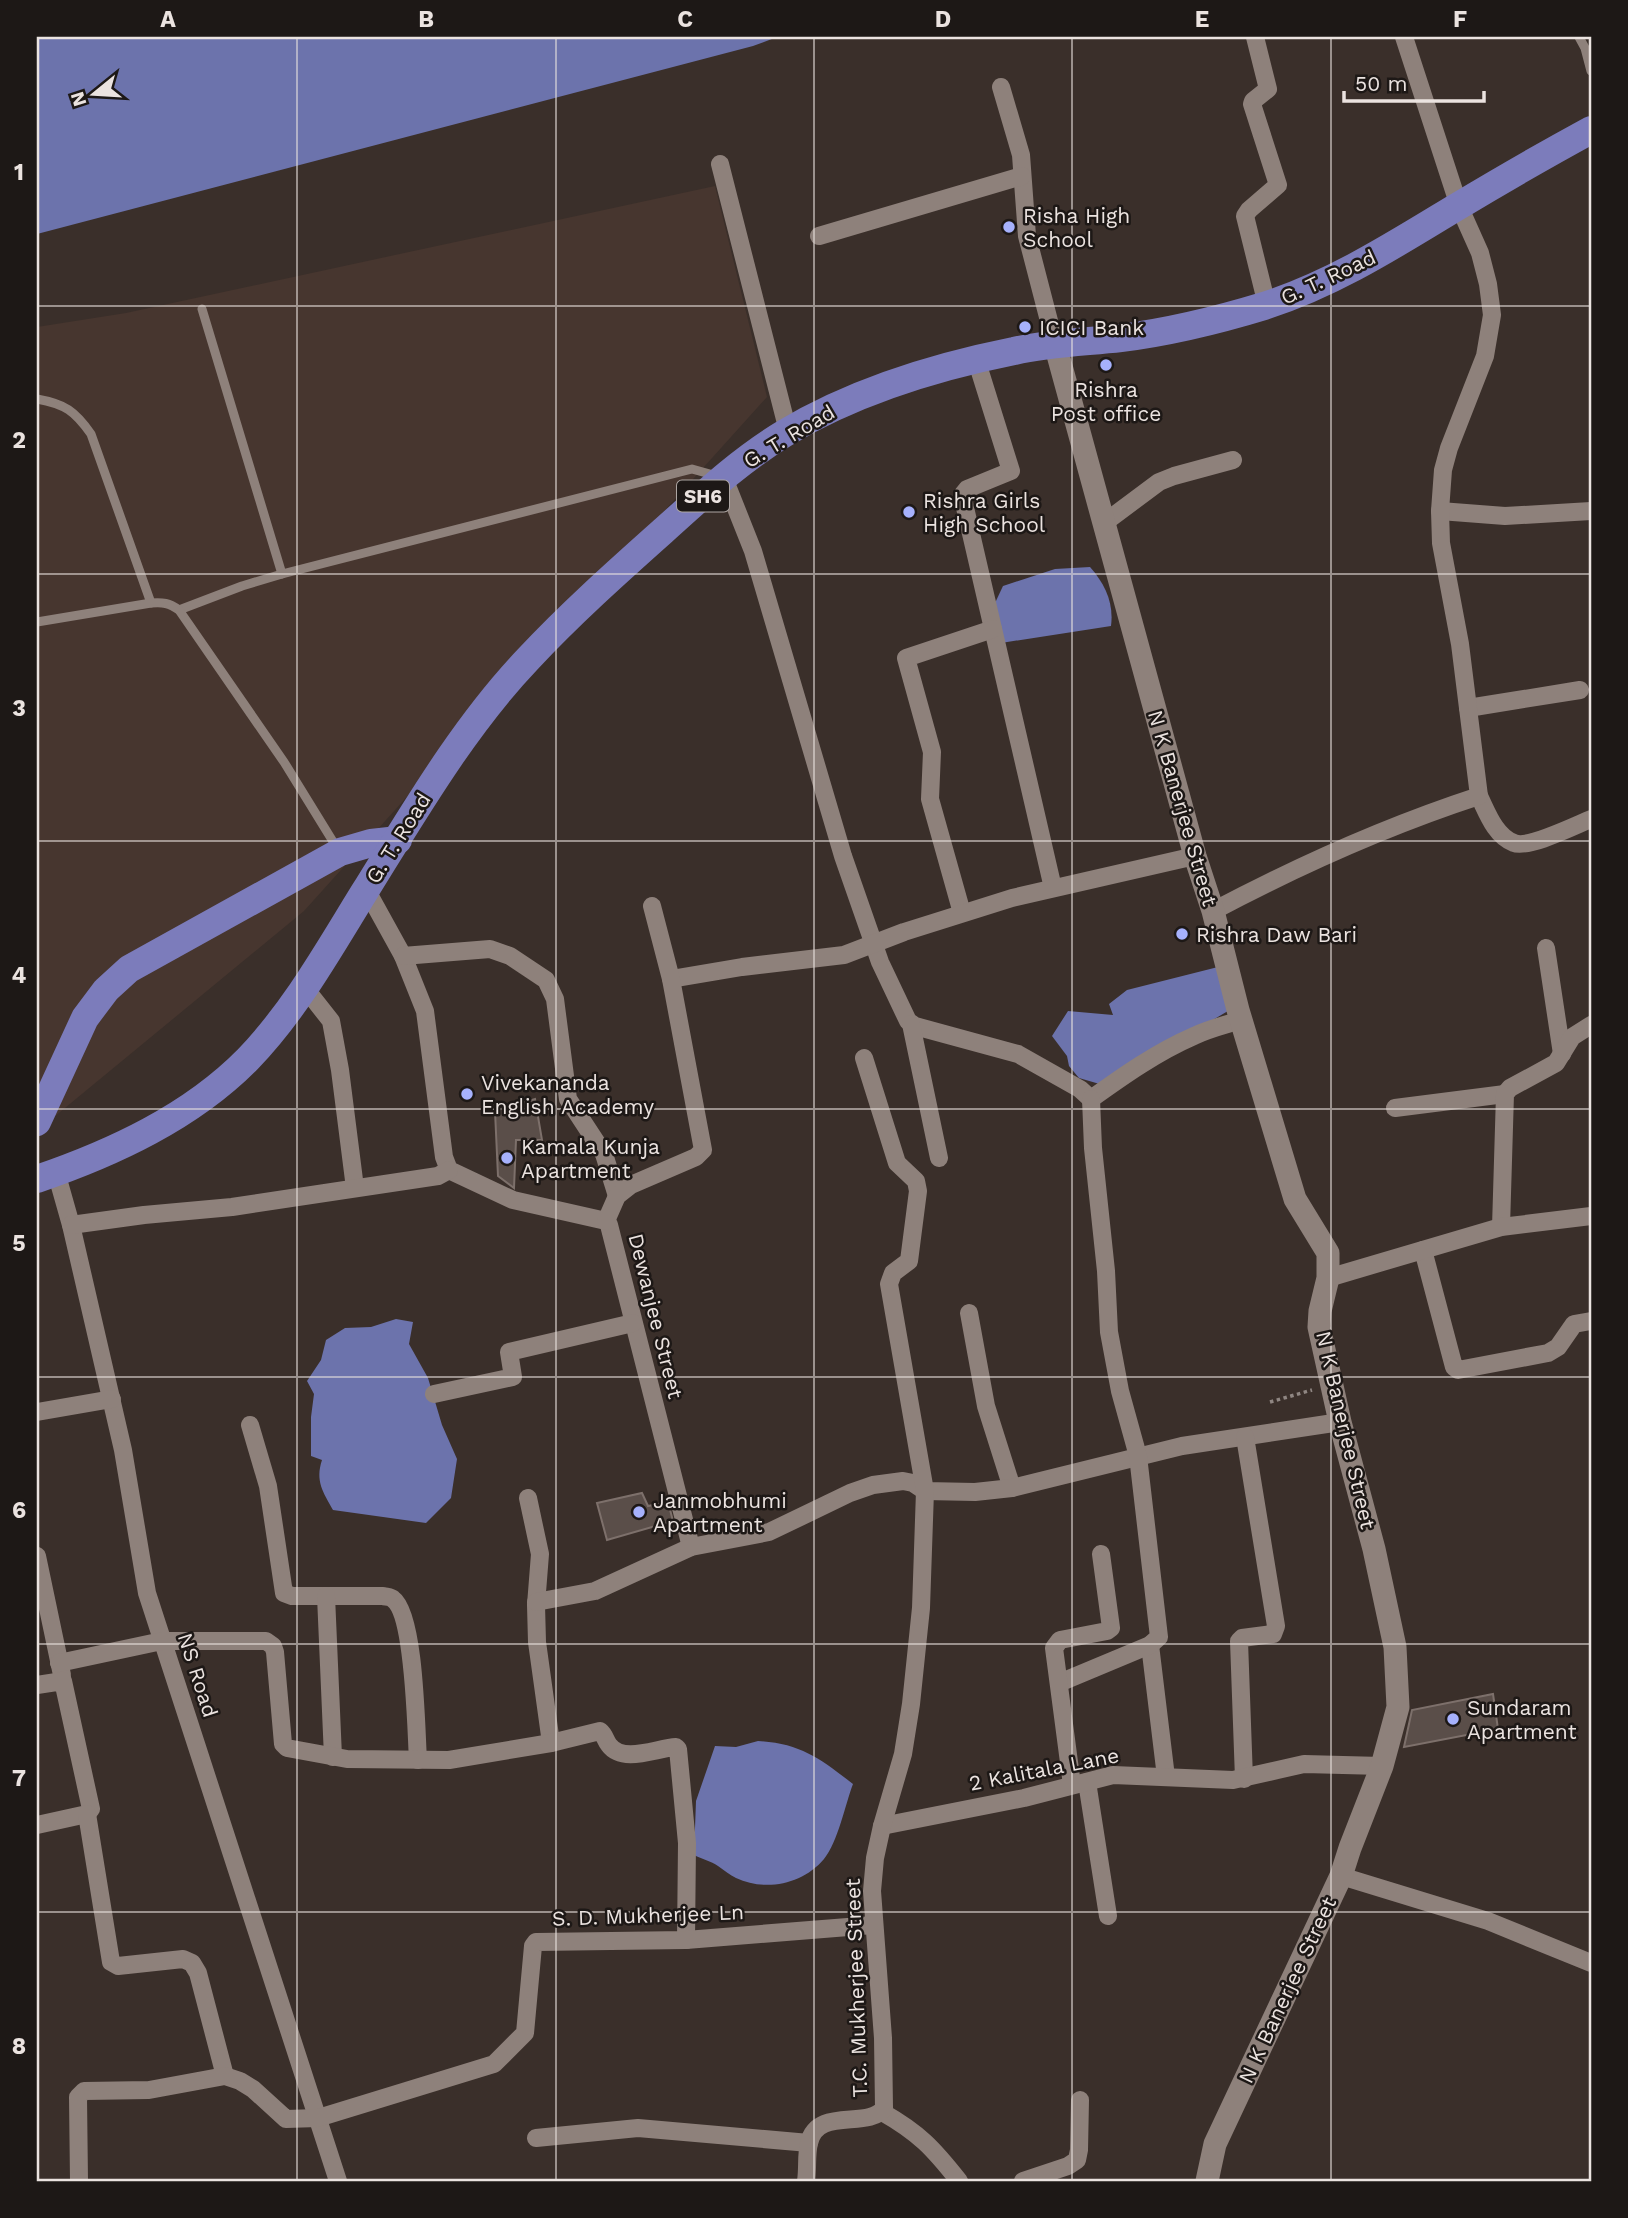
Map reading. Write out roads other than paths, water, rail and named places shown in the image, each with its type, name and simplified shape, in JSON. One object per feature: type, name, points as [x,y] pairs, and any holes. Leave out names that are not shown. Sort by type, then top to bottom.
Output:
[{"type":"main road","name":"G. T. Road","points":[[46,1175],[82,1163],[151,1130],[217,1085],[246,1060],[304,988],[446,761],[526,660],[620,569],[758,450],[788,431],[845,402],[888,384],[976,359],[1055,344],[1125,337],[1226,317],[1309,289],[1352,269],[1591,130]]},
{"type":"main road","points":[[37,1122],[85,1018],[106,990],[129,969],[340,852],[398,840]]},
{"type":"street","points":[[1255,37],[1268,89],[1252,104],[1278,187],[1245,216],[1267,305]]},
{"type":"street","points":[[1404,37],[1459,206],[1480,253],[1492,315],[1485,356],[1449,447],[1443,470],[1440,511],[1441,543],[1460,645],[1479,796],[1495,826],[1515,844],[1548,837],[1591,819]]},
{"type":"street","points":[[1001,87],[1021,155],[1027,236],[1055,344]]},
{"type":"street","points":[[720,164],[788,431]]},
{"type":"street","points":[[819,236],[1022,176]]},
{"type":"street","name":"N K Banerjee Street","points":[[1055,344],[1241,1020],[1295,1199],[1328,1253],[1328,1278],[1319,1327],[1340,1422],[1374,1549],[1395,1647],[1398,1707],[1382,1766],[1341,1876],[1215,2144],[1207,2181]]},
{"type":"street","points":[[976,359],[1011,468],[1009,472],[967,489],[963,494],[1053,888]]},
{"type":"street","points":[[1104,523],[1159,482],[1174,475],[1233,460]]},
{"type":"street","points":[[724,478],[753,551],[817,773],[874,944],[903,1015],[911,1024],[939,1158]]},
{"type":"street","points":[[1440,511],[1505,516],[1591,511]]},
{"type":"street","points":[[962,913],[931,803],[930,744],[906,659],[909,655],[993,629]]},
{"type":"street","points":[[1468,708],[1580,690]]},
{"type":"street","points":[[1213,911],[1322,857],[1432,812],[1479,796]]},
{"type":"street","points":[[671,979],[742,967],[844,955],[962,913],[1053,888],[1195,856]]},
{"type":"street","points":[[71,1224],[232,1207],[438,1176],[449,1170],[444,1157],[425,1011],[403,956],[366,889]]},
{"type":"street","points":[[606,1221],[617,1196],[631,1185],[696,1157],[703,1150],[671,979],[652,906]]},
{"type":"street","points":[[1546,948],[1562,1054]]},
{"type":"street","points":[[403,956],[491,949],[510,956],[546,980],[555,999],[568,1099],[604,1154],[617,1196]]},
{"type":"street","points":[[304,988],[331,1021],[355,1188]]},
{"type":"street","points":[[1091,1099],[1168,1048],[1197,1034],[1241,1020]]},
{"type":"street","points":[[911,1024],[1018,1054],[1080,1089],[1091,1099],[1109,1332],[1120,1391],[1138,1456],[1159,1637],[1150,1645],[1059,1683]]},
{"type":"street","points":[[1501,1227],[1505,1094],[1510,1088],[1554,1064],[1572,1037],[1591,1025]]},
{"type":"street","name":"T.C. Mukherjee Street","points":[[809,2143],[817,2127],[881,2112],[885,2103],[872,1891],[882,1826],[903,1754],[921,1608],[925,1491],[889,1284],[893,1273],[909,1261],[918,1191],[916,1181],[897,1163],[864,1058]]},
{"type":"street","points":[[1395,1108],[1505,1094]]},
{"type":"street","name":"Dewanjee Street","points":[[449,1170],[513,1200],[606,1221],[611,1230],[691,1546]]},
{"type":"street","name":"NS Road","points":[[46,1175],[71,1224],[123,1450],[143,1579],[338,2181]]},
{"type":"street","points":[[1328,1278],[1501,1227],[1591,1216]]},
{"type":"street","points":[[1423,1250],[1454,1367],[1458,1370],[1548,1353],[1558,1347],[1574,1324],[1591,1321]]},
{"type":"street","points":[[970,1313],[986,1406],[1012,1489]]},
{"type":"street","points":[[434,1394],[513,1377],[509,1352],[633,1323]]},
{"type":"street","points":[[37,1412],[112,1399]]},
{"type":"street","points":[[537,1602],[595,1591],[691,1546],[761,1534],[860,1488],[903,1481],[913,1483],[925,1491],[975,1492],[1012,1489],[1182,1446],[1340,1422]]},
{"type":"street","points":[[250,1425],[268,1486],[282,1590],[288,1596],[383,1596],[392,1598],[399,1607],[406,1629],[412,1666],[418,1760]]},
{"type":"street","points":[[1244,1779],[1239,1642],[1242,1638],[1273,1634],[1276,1626],[1245,1437]]},
{"type":"street","points":[[528,1498],[540,1554],[538,1657],[551,1743]]},
{"type":"street","points":[[1101,1554],[1111,1628],[1057,1642],[1054,1648],[1079,1783],[1108,1916]]},
{"type":"street","points":[[37,1556],[41,1597],[59,1663],[91,1809],[87,1814],[37,1825]]},
{"type":"street","points":[[326,1596],[333,1757]]},
{"type":"street","points":[[59,1663],[162,1641],[270,1643],[275,1652],[283,1744],[287,1748],[333,1757],[449,1760],[551,1743],[600,1731],[604,1733],[611,1747],[626,1754],[677,1748],[687,1843],[686,1940]]},
{"type":"street","points":[[1150,1645],[1166,1777]]},
{"type":"street","points":[[37,1685],[63,1681]]},
{"type":"street","name":"2 Kalitala Lane","points":[[882,1826],[1024,1798],[1113,1775],[1244,1779],[1304,1764],[1382,1766]]},
{"type":"street","points":[[87,1814],[111,1962],[118,1966],[183,1959],[192,1963],[198,1973],[225,2076]]},
{"type":"street","points":[[1341,1876],[1488,1921],[1591,1963]]},
{"type":"street","name":"S. D. Mukherjee Ln","points":[[318,2118],[498,2062],[525,2033],[533,1946],[536,1942],[686,1940],[873,1924]]},
{"type":"street","points":[[79,2181],[78,2097],[81,2092],[149,2090],[225,2076],[253,2089],[288,2120],[318,2118]]},
{"type":"street","points":[[1023,2181],[1068,2166],[1077,2160],[1080,2100]]},
{"type":"street","points":[[881,2112],[932,2146],[959,2181]]},
{"type":"street","points":[[536,2138],[638,2128],[809,2143],[807,2181]]},
{"type":"lane","points":[[1578,37],[1585,48],[1591,71]]},
{"type":"lane","points":[[202,309],[282,574]]},
{"type":"lane","points":[[37,399],[57,402],[69,409],[91,435],[151,603]]},
{"type":"lane","points":[[179,610],[282,574],[692,470],[724,478]]},
{"type":"lane","points":[[37,625],[151,603],[164,602],[179,610],[284,762],[340,852]]},
{"type":"water","points":[[37,37],[777,37],[753,46],[37,234]]},
{"type":"water","points":[[1090,567],[1107,594],[1111,609],[1111,626],[1001,643],[995,603],[1003,586],[1055,569]]},
{"type":"water","points":[[1218,967],[1233,1008],[1103,1085],[1079,1078],[1052,1036],[1068,1011],[1113,1015],[1109,1004],[1127,990]]},
{"type":"water","points":[[396,1319],[413,1322],[409,1344],[428,1378],[442,1425],[457,1459],[451,1498],[426,1523],[333,1510],[320,1480],[322,1460],[311,1456],[314,1394],[307,1381],[321,1360],[326,1340],[345,1328],[371,1327]]},
{"type":"water","points":[[758,1741],[798,1749],[831,1767],[853,1784],[837,1833],[824,1859],[795,1880],[771,1885],[736,1878],[715,1864],[694,1855],[696,1801],[715,1746],[736,1747]]},
{"type":"place","name":"Risha High School","points":[[1009,227]]},
{"type":"place","name":"ICICI Bank","points":[[1025,327]]},
{"type":"place","name":"Rishra Post office","points":[[1106,365]]},
{"type":"place","name":"Rishra Girls High School","points":[[909,512]]},
{"type":"place","name":"Rishra Daw Bari","points":[[1182,934]]},
{"type":"place","name":"Vivekananda English Academy","points":[[467,1094]]},
{"type":"place","name":"Kamala Kunja Apartment","points":[[507,1158]]},
{"type":"place","name":"Janmobhumi Apartment","points":[[639,1512]]},
{"type":"place","name":"Sundaram Apartment","points":[[1453,1719]]}]
